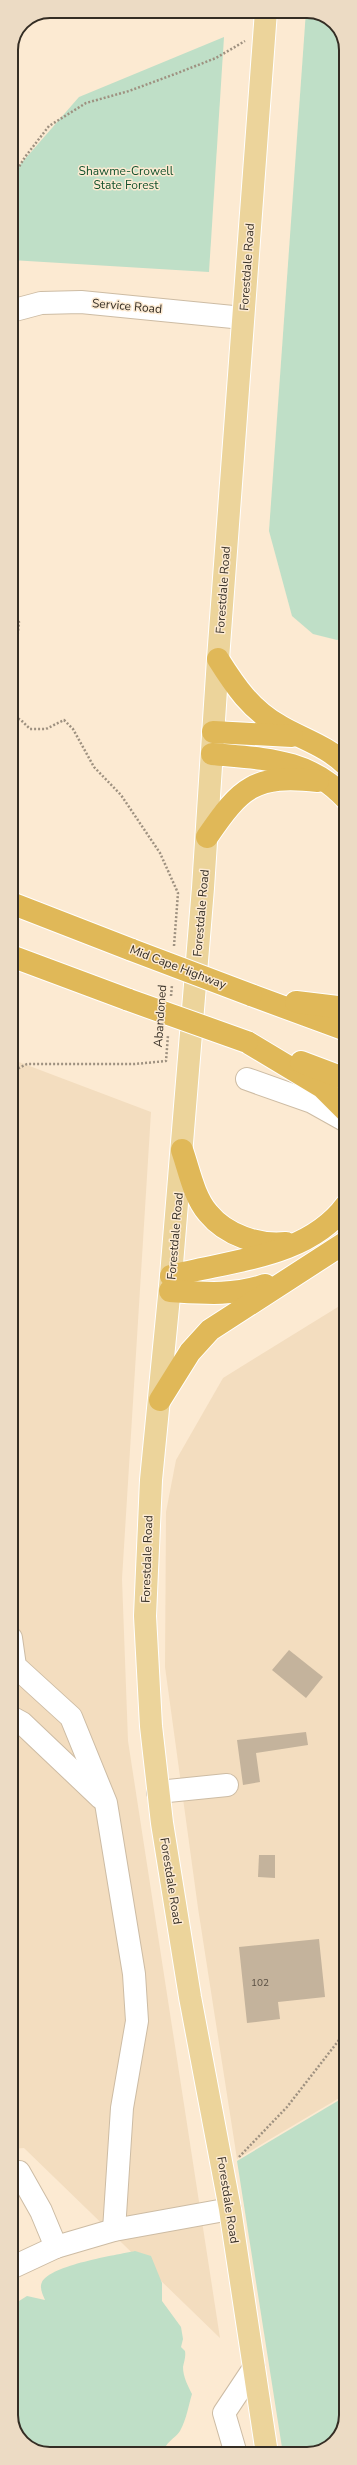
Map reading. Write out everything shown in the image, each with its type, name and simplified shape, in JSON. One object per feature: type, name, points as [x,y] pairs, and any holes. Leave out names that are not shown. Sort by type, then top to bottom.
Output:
[{"type":"highway","points":[[218,659],[239,692],[253,708],[279,726],[327,750],[339,759]]},
{"type":"highway","points":[[213,732],[270,734],[303,738]]},
{"type":"highway","points":[[212,754],[289,763],[301,766],[328,782],[339,792]]},
{"type":"highway","points":[[207,837],[235,799],[258,785],[283,779],[328,782]]},
{"type":"highway","name":"Mid Cape Highway","points":[[18,906],[339,1027]]},
{"type":"highway","points":[[18,959],[339,1076]]},
{"type":"highway","points":[[251,995],[339,1007]]},
{"type":"highway","points":[[247,1042],[318,1084],[332,1095],[339,1103]]},
{"type":"highway","points":[[182,1150],[203,1205],[208,1213],[224,1228],[258,1242],[297,1242]]},
{"type":"highway","points":[[171,1284],[253,1258],[297,1242],[320,1231],[339,1212]]},
{"type":"highway","points":[[160,1400],[190,1352],[210,1330],[294,1274],[339,1246]]},
{"type":"highway","points":[[171,1284],[222,1294],[245,1292],[294,1274]]},
{"type":"main road","name":"Forestdale Road","points":[[265,20],[218,659],[207,837],[171,1284],[151,1480],[145,1616],[147,1687],[158,1792],[190,1997],[224,2171],[266,2447]]},
{"type":"street","name":"Service Road","points":[[18,309],[41,303],[81,302],[243,318]]},
{"type":"street","points":[[247,1079],[312,1102],[339,1117]]},
{"type":"street","points":[[18,1669],[71,1716],[106,1803],[134,1974],[137,2022],[122,2108],[114,2230]]},
{"type":"street","points":[[18,1721],[106,1803]]},
{"type":"street","points":[[158,1792],[227,1785]]},
{"type":"street","points":[[18,2172],[41,2210],[56,2247]]},
{"type":"street","points":[[18,2265],[56,2247],[114,2230],[230,2209]]},
{"type":"street","points":[[234,2447],[224,2413],[254,2368]]},
{"type":"path","points":[[18,168],[25,156],[49,126],[86,103],[129,91],[216,58],[265,20]]},
{"type":"path","points":[[18,621],[18,635]]},
{"type":"path","points":[[18,718],[22,720],[30,729],[46,728],[64,720],[73,729],[94,767],[120,795],[160,854],[178,893],[174,954]]},
{"type":"path","name":"Abandoned","points":[[170,1000],[172,977]]},
{"type":"path","name":"Abandoned","points":[[18,1068],[27,1064],[135,1064],[166,1061],[168,1031]]},
{"type":"path","points":[[224,2171],[254,2143],[287,2107],[339,2040]]},
{"type":"shaded area","points":[[18,1062],[151,1112],[122,1579],[128,1741],[220,2338],[24,2148],[18,2148]]},
{"type":"shaded area","points":[[339,1306],[339,2098],[237,2159],[198,1908],[165,1667],[166,1512],[176,1460],[223,1378]]},
{"type":"green space","points":[[306,18],[309,18],[325,23],[336,36],[339,46],[339,639],[313,634],[292,616],[269,531]]},
{"type":"green space","name":"Shawme-Crowell State Forest","points":[[224,37],[209,272],[18,260],[18,167],[79,97]]},
{"type":"green space","points":[[339,2100],[339,2415],[335,2431],[331,2436],[321,2444],[311,2447],[282,2447],[237,2161]]},
{"type":"green space","points":[[135,2251],[151,2256],[162,2283],[162,2301],[181,2327],[183,2339],[181,2347],[185,2351],[183,2371],[192,2394],[186,2417],[180,2431],[165,2447],[48,2447],[32,2442],[22,2431],[18,2419],[18,2302],[27,2296],[45,2300],[42,2294],[41,2284],[48,2276],[70,2266]]},
{"type":"building","points":[[289,1650],[323,1677],[306,1698],[272,1670]]},
{"type":"building","points":[[306,1732],[308,1745],[256,1753],[260,1782],[243,1785],[237,1740]]},
{"type":"building","points":[[259,1855],[275,1855],[275,1878],[258,1877]]},
{"type":"building","points":[[319,1939],[325,1997],[278,2002],[280,2019],[247,2023],[239,1947]]}]
